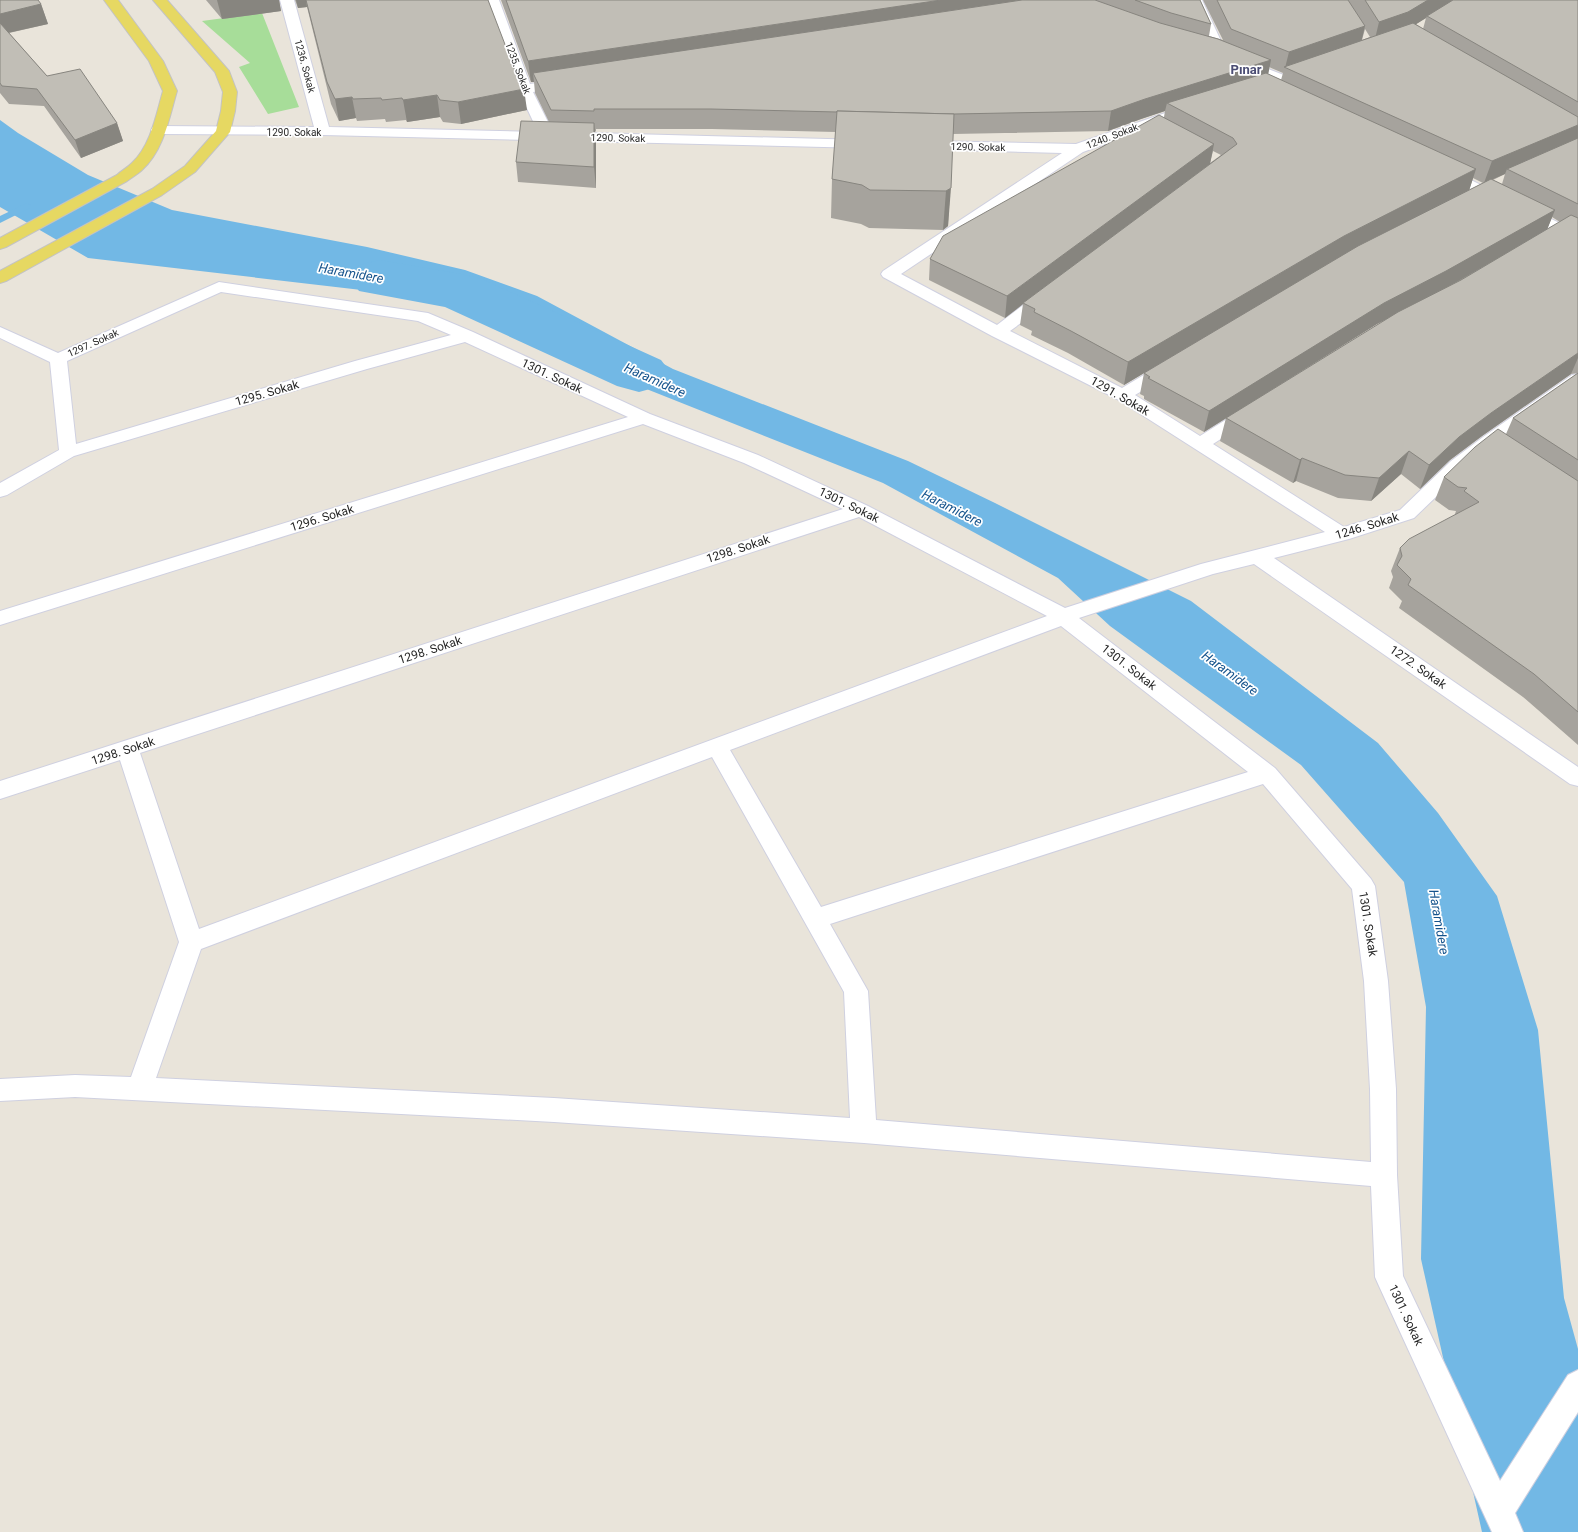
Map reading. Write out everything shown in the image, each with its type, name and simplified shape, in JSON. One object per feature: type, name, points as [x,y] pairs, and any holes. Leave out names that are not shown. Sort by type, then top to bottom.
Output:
[{"type":"main road","points":[[0,244],[122,178],[137,167],[146,156],[158,130],[170,91],[156,61],[111,0]]},
{"type":"main road","points":[[0,278],[21,265],[157,192],[190,169],[223,132],[228,111],[230,92],[222,71],[160,0]]},
{"type":"street","name":"1236. Sokak","points":[[287,0],[323,131]]},
{"type":"street","name":"1235. Sokak","points":[[492,0],[525,89],[547,136]]},
{"type":"street","points":[[1195,0],[1220,54]]},
{"type":"street","points":[[1206,50],[1220,54],[1284,80]]},
{"type":"street","points":[[1262,87],[1298,75]]},
{"type":"street","points":[[525,89],[580,81]]},
{"type":"street","name":"1240. Sokak","points":[[890,274],[1078,149],[1147,122],[1183,111]]},
{"type":"street","points":[[1147,122],[1168,134]]},
{"type":"street","name":"1290. Sokak","points":[[158,130],[223,132],[323,131],[879,144]]},
{"type":"street","name":"1290. Sokak","points":[[911,145],[1078,149]]},
{"type":"street","points":[[1434,167],[1492,188],[1556,234],[1578,238]]},
{"type":"street","points":[[1465,200],[1492,188]]},
{"type":"street","name":"1291. Sokak","points":[[890,274],[998,332],[1123,395],[1342,534]]},
{"type":"street","name":"1301. Sokak","points":[[219,287],[422,318],[467,336],[644,418],[751,459],[861,510],[1046,606],[1070,614],[1267,774],[1363,886],[1376,981],[1383,1089],[1384,1175],[1389,1277],[1503,1522]]},
{"type":"street","name":"1297. Sokak","points":[[68,452],[58,359],[219,287]]},
{"type":"street","points":[[998,332],[1054,290]]},
{"type":"street","points":[[0,332],[58,359]]},
{"type":"street","name":"1295. Sokak","points":[[68,452],[467,336]]},
{"type":"street","points":[[1123,395],[1183,359]]},
{"type":"street","name":"1246. Sokak","points":[[191,942],[1070,614],[1208,569],[1342,534],[1407,514],[1458,465],[1496,445],[1578,379]]},
{"type":"street","points":[[1199,444],[1265,403]]},
{"type":"street","name":"1296. Sokak","points":[[0,618],[644,418]]},
{"type":"street","points":[[0,491],[68,452]]},
{"type":"street","name":"1298. Sokak","points":[[0,790],[128,750],[606,591],[861,510]]},
{"type":"street","name":"1272. Sokak","points":[[1257,556],[1578,778]]},
{"type":"street","points":[[717,747],[856,991],[864,1131]]},
{"type":"street","points":[[128,750],[191,942],[140,1089]]},
{"type":"street","points":[[815,919],[1267,774]]},
{"type":"street","points":[[0,1090],[75,1086],[554,1110],[864,1131],[1384,1175]]},
{"type":"street","points":[[1503,1522],[1578,1385]]},
{"type":"green space","points":[[262,13],[299,107],[268,114],[239,67],[250,63],[202,21]]},
{"type":"water","points":[[0,120],[18,133],[88,175],[172,210],[367,247],[465,270],[537,296],[673,369],[908,461],[1191,601],[1378,743],[1438,813],[1497,896],[1538,1030],[1564,1298],[1578,1349],[1578,1532],[1482,1532],[1421,1259],[1426,1007],[1404,882],[1301,765],[1110,626],[1058,578],[883,483],[649,390],[499,306],[88,258],[0,207]]},
{"type":"building","points":[[0,0],[38,0],[41,4],[0,14]]},
{"type":"building","points":[[306,0],[488,0],[514,68],[524,89],[458,102],[440,100],[437,95],[403,100],[402,98],[382,100],[381,98],[353,99],[352,97],[335,99],[327,82]]},
{"type":"building","points":[[506,0],[941,0],[528,61]]},
{"type":"building","points":[[1022,0],[1095,0],[1160,23],[1218,39],[1271,60],[1111,111],[954,114],[711,109],[594,109],[594,111],[551,110],[533,73]]},
{"type":"building","points":[[1135,0],[1200,0],[1211,24],[1171,13]]},
{"type":"building","points":[[1217,0],[1348,0],[1365,26],[1289,52],[1231,29]]},
{"type":"building","points":[[1365,0],[1428,0],[1408,12],[1379,22]]},
{"type":"building","points":[[1453,0],[1578,0],[1578,102],[1427,16]]},
{"type":"building","points":[[0,23],[47,76],[80,69],[117,123],[75,140],[37,89],[2,86],[0,83]]},
{"type":"building","points":[[1413,23],[1578,117],[1578,125],[1492,161],[1284,67]]},
{"type":"building","points":[[1266,73],[1476,169],[1344,236],[1128,362],[1034,312],[1035,309],[1023,303],[1237,144],[1233,138],[1167,103]]},
{"type":"building","points":[[837,111],[954,114],[951,188],[946,191],[870,190],[862,185],[832,179]]},
{"type":"building","points":[[1159,115],[1214,144],[1007,296],[930,259],[943,236]]},
{"type":"building","points":[[521,121],[594,123],[594,167],[516,162]]},
{"type":"building","points":[[1578,138],[1578,204],[1507,169]]},
{"type":"building","points":[[1491,179],[1555,210],[1446,271],[1384,303],[1209,411],[1148,378],[1150,377],[1144,373],[1358,246]]},
{"type":"building","points":[[1571,215],[1578,218],[1578,353],[1459,437],[1429,465],[1409,451],[1379,478],[1345,475],[1302,458],[1300,460],[1226,418],[1398,312],[1461,280]]},
{"type":"building","points":[[1578,373],[1578,460],[1513,418]]},
{"type":"building","points":[[1498,429],[1578,481],[1578,712],[1534,674],[1408,585],[1411,579],[1397,565],[1402,556],[1400,548],[1409,539],[1479,502],[1464,491],[1467,488],[1458,487],[1444,477],[1475,447]]},
{"type":"waterway","points":[[0,220],[27,206]]},
{"type":"waterway","name":"Haramidere","points":[[380,278],[461,292],[639,373]]},
{"type":"district","name":"Pınar","points":[[1246,69]]}]
